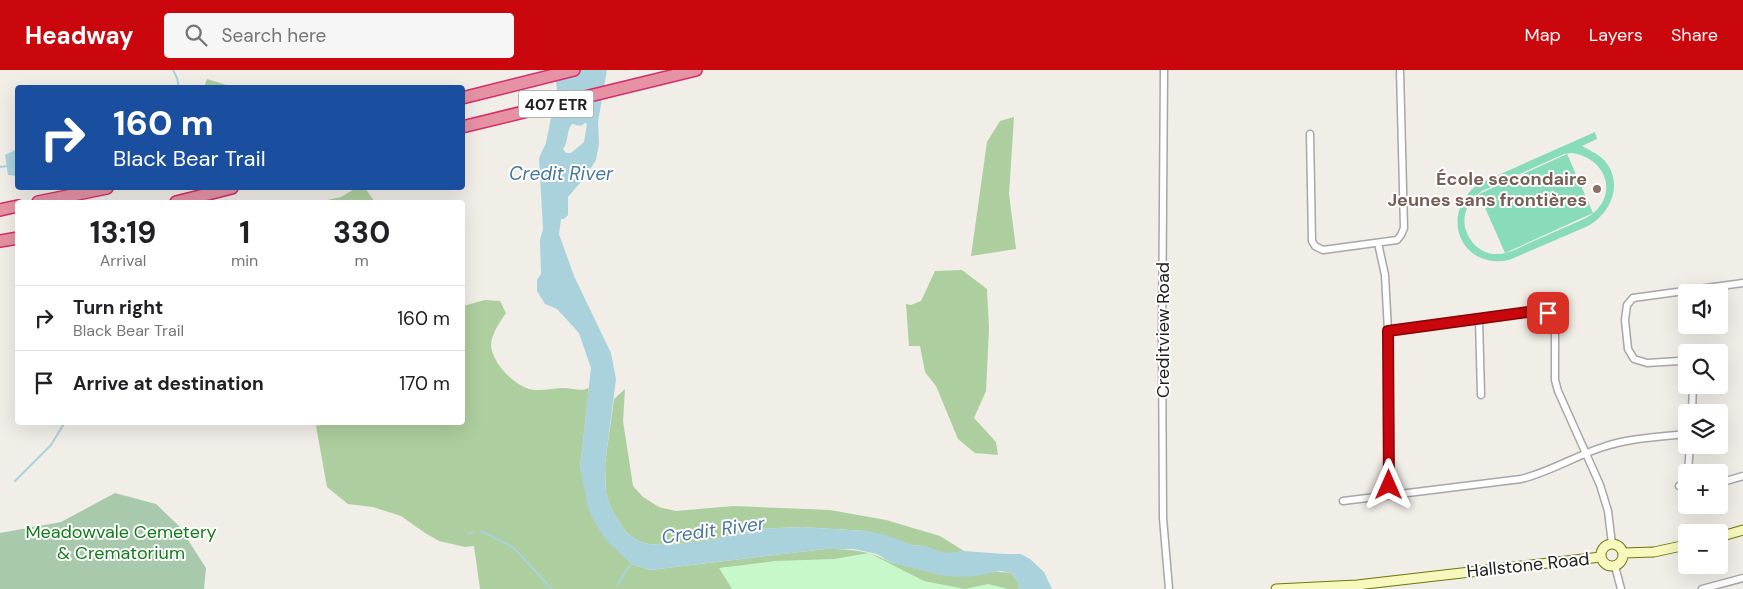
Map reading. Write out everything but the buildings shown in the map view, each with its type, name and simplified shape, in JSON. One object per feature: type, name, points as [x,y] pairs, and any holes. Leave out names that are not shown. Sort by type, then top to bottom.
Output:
[{"type":"highway","name":"407 ETR","points":[[465,97],[574,70]]},
{"type":"highway","name":"407 ETR","points":[[465,126],[696,70]]},
{"type":"highway","points":[[48,200],[97,190]]},
{"type":"highway","points":[[184,200],[224,190]]},
{"type":"highway","points":[[0,210],[15,207]]},
{"type":"highway","points":[[0,241],[15,238]]},
{"type":"street","name":"Creditview Road","points":[[1164,70],[1163,518],[1170,589]]},
{"type":"street","points":[[1310,134],[1312,241],[1315,246],[1323,250],[1397,240],[1402,236],[1404,228],[1400,70]]},
{"type":"street","points":[[1378,242],[1385,276],[1388,331],[1389,495]]},
{"type":"street","points":[[1678,361],[1647,362],[1634,359],[1628,349],[1626,320],[1627,305],[1632,298],[1743,283]]},
{"type":"street","points":[[1388,331],[1542,310],[1551,317],[1555,324],[1555,380],[1558,391],[1600,484],[1608,511],[1612,544]]},
{"type":"street","points":[[1479,319],[1481,394]]},
{"type":"street","points":[[1343,501],[1521,479],[1542,474],[1586,454],[1614,444],[1678,435]]},
{"type":"street","points":[[1728,480],[1743,476]]},
{"type":"street","points":[[1728,534],[1743,530]]},
{"type":"street","points":[[1612,544],[1619,546],[1624,554],[1622,562],[1615,566],[1605,564],[1601,557],[1604,547],[1612,544]]},
{"type":"street","points":[[1624,554],[1654,552],[1678,547]]},
{"type":"street","name":"Hallstone Road","points":[[1276,589],[1357,585],[1601,557]]},
{"type":"street","points":[[1615,566],[1621,589]]},
{"type":"street","points":[[1702,589],[1743,578]]},
{"type":"green space","points":[[207,79],[226,85],[205,85]]},
{"type":"green space","points":[[1014,117],[1009,194],[1016,249],[971,256],[987,142],[1000,121]]},
{"type":"green space","points":[[1595,132],[1597,139],[1582,146],[1602,158],[1613,176],[1614,186],[1613,195],[1604,213],[1588,226],[1509,260],[1492,261],[1478,257],[1468,249],[1460,237],[1458,224],[1459,210],[1466,197],[1478,184]],"holes":[[[1572,153],[1585,157],[1595,163],[1602,172],[1606,182],[1603,202],[1595,211],[1584,219],[1506,253],[1492,254],[1482,250],[1473,243],[1465,227],[1465,216],[1471,202],[1482,191],[1564,154]]]},
{"type":"green space","points":[[1567,154],[1593,213],[1505,253],[1479,194]]},
{"type":"green space","points":[[353,190],[366,190],[374,200],[327,200],[341,197]]},
{"type":"green space","points":[[962,270],[987,289],[989,329],[986,391],[974,418],[996,442],[998,455],[975,453],[958,439],[936,386],[925,372],[920,346],[909,346],[906,304],[911,305],[921,301],[935,271]]},
{"type":"green space","points":[[485,300],[500,301],[506,313],[492,340],[492,351],[499,365],[516,382],[532,390],[563,388],[583,390],[589,388],[580,468],[584,482],[631,564],[650,570],[825,549],[843,549],[875,555],[892,563],[1011,573],[1018,582],[1019,589],[480,589],[474,546],[465,547],[439,541],[401,516],[373,507],[348,504],[327,487],[316,426],[465,425],[465,305]]},
{"type":"green space","points":[[625,389],[623,421],[633,486],[643,497],[659,507],[676,511],[733,506],[830,510],[886,520],[940,536],[964,551],[945,554],[924,546],[912,545],[866,531],[802,527],[755,529],[713,540],[667,545],[638,541],[626,532],[611,509],[606,493],[605,464],[614,399]]},
{"type":"green space","name":"Meadowvale Cemetery & Crematorium","points":[[115,493],[156,504],[179,526],[206,568],[204,589],[0,589],[0,533],[61,522]]},
{"type":"green space","points":[[869,553],[924,581],[965,589],[732,589],[719,568],[775,561],[834,559]]},
{"type":"green space","points":[[988,584],[1008,589],[965,589]]},
{"type":"water","name":"Credit River","points":[[554,70],[607,70],[598,122],[599,144],[596,160],[568,197],[568,215],[561,219],[559,234],[574,276],[611,353],[616,379],[605,464],[606,493],[611,509],[626,532],[638,541],[667,545],[713,540],[755,529],[802,527],[866,531],[886,535],[912,545],[924,546],[945,553],[964,551],[1021,554],[1030,559],[1044,572],[1052,589],[1019,589],[1018,582],[1011,573],[1001,571],[969,577],[944,576],[892,563],[877,554],[854,549],[825,549],[650,570],[631,564],[605,539],[589,512],[580,468],[591,368],[579,333],[557,309],[545,304],[537,291],[537,280],[541,274],[540,240],[543,229],[539,158],[546,143],[557,88]],"holes":[[[585,123],[587,124],[584,142],[571,153],[566,153],[563,149],[572,124],[581,126]]]},
{"type":"water","points":[[15,150],[15,176],[8,175],[5,155]]},
{"type":"waterway","points":[[173,70],[178,85]]},
{"type":"waterway","points":[[0,167],[8,166]]},
{"type":"waterway","points":[[15,481],[51,445],[63,425]]},
{"type":"waterway","points":[[481,531],[513,547],[552,589]]},
{"type":"waterway","points":[[468,534],[473,532]]},
{"type":"waterway","points":[[617,585],[631,564]]},
{"type":"place","name":"École secondaire Jeunes sans frontières","points":[[1597,189]]},
{"type":"route","points":[[1389,485],[1388,331],[1542,310],[1548,313]]}]
